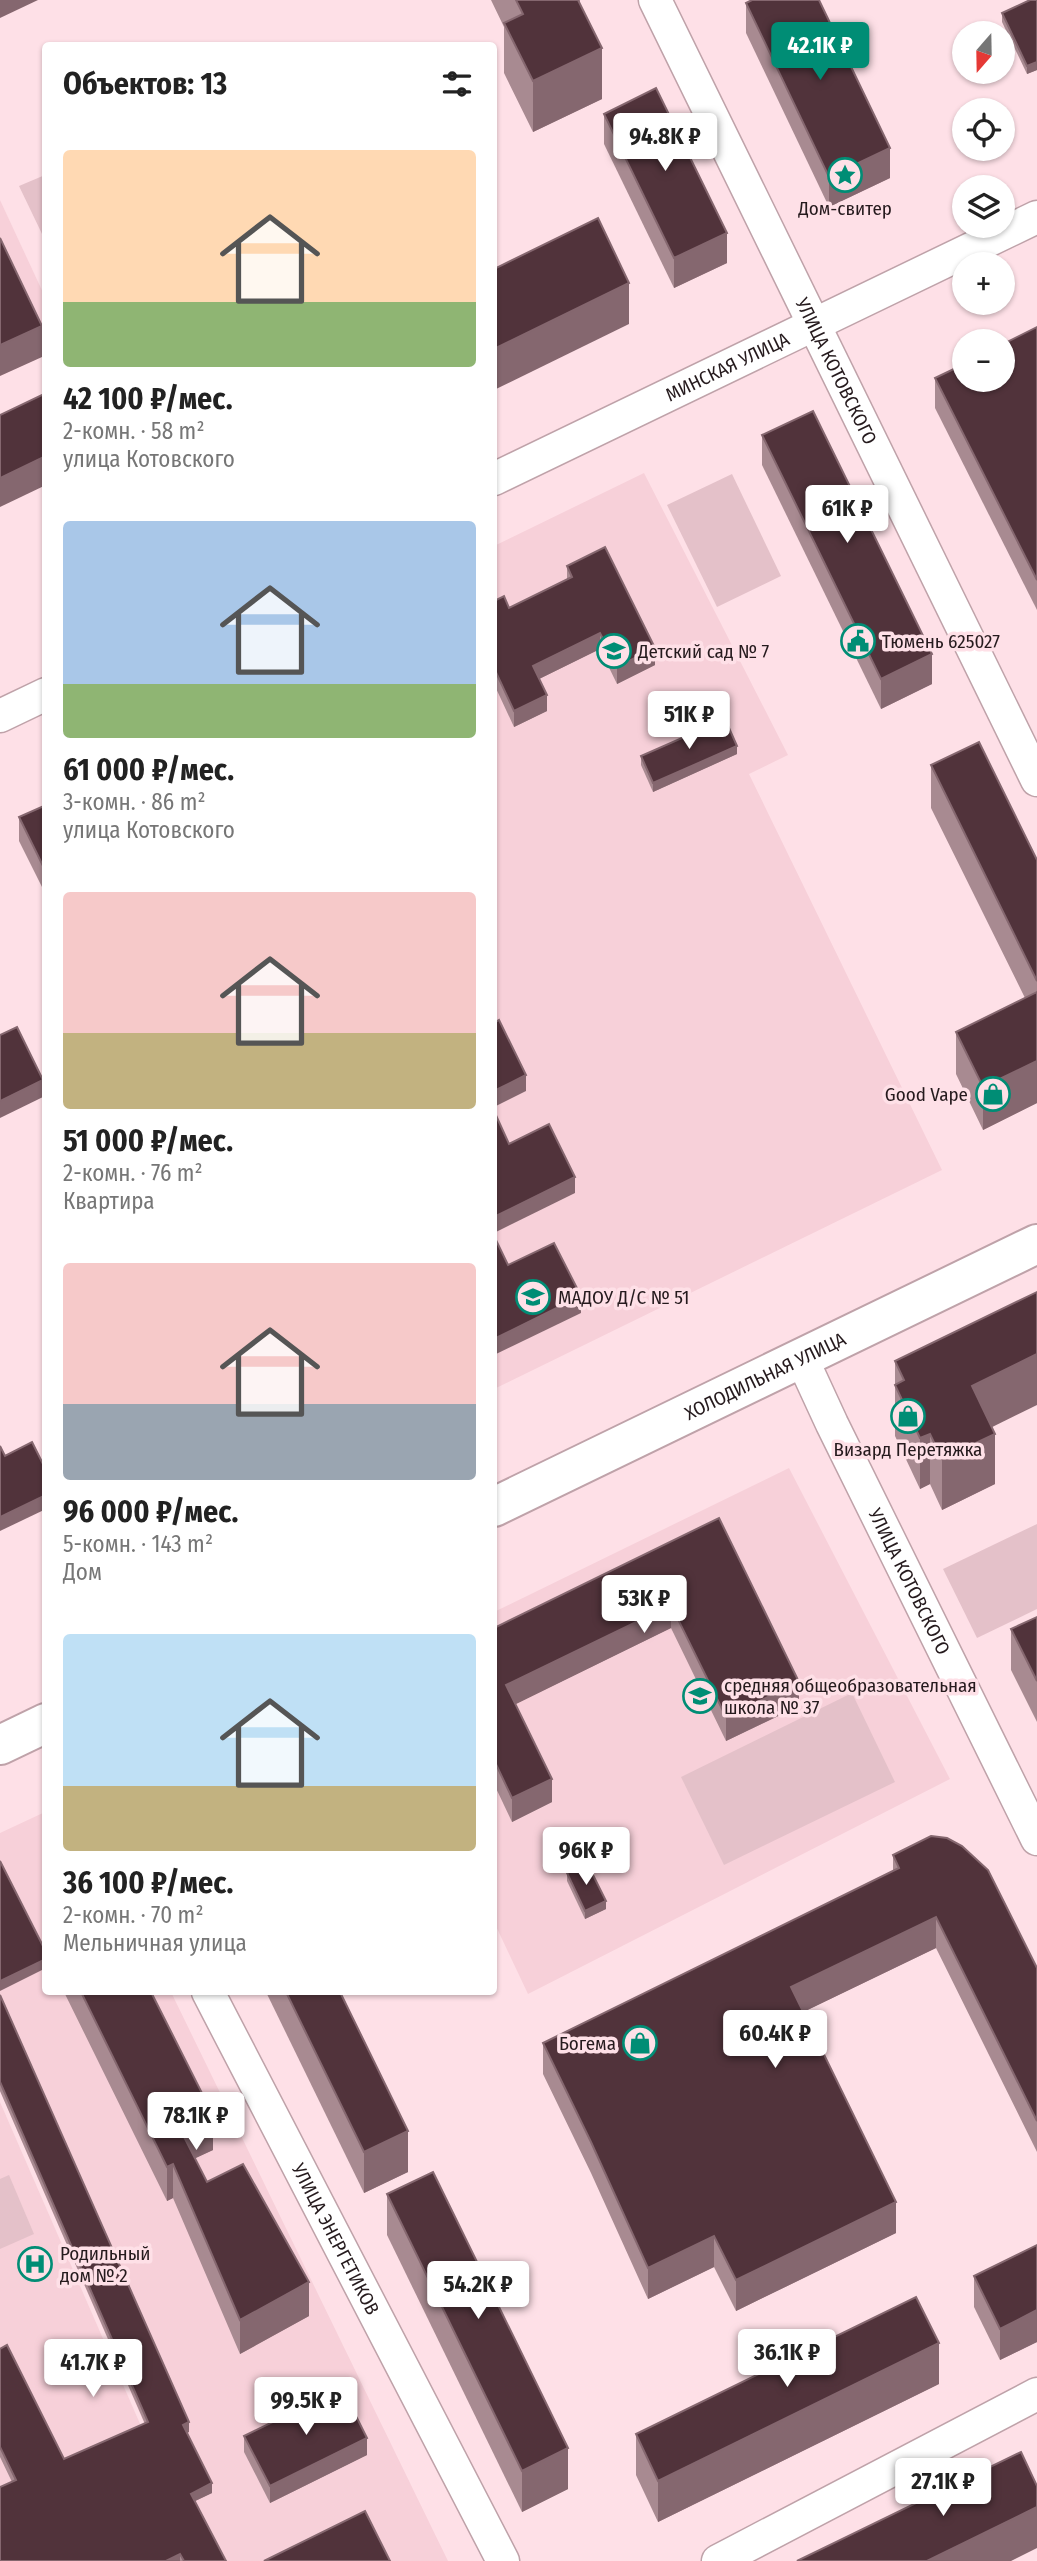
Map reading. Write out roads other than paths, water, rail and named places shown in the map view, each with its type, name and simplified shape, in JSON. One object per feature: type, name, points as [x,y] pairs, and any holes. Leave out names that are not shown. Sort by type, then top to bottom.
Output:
[{"type":"street","name":"УЛИЦА КОТОВСКОГО","points":[[656,0],[1037,780]]},
{"type":"street","name":"МИНСКАЯ УЛИЦА","points":[[497,478],[1037,217]]},
{"type":"street","points":[[0,716],[42,696]]},
{"type":"street","name":"ХОЛОДИЛЬНАЯ УЛИЦА","points":[[497,1506],[1037,1244]]},
{"type":"street","name":"УЛИЦА КОТОВСКОГО","points":[[802,1359],[1037,1839]]},
{"type":"street","points":[[0,1745],[42,1725]]},
{"type":"street","name":"УЛИЦА ЭНЕРГЕТИКОВ","points":[[210,1995],[503,2561]]},
{"type":"street","points":[[718,2561],[1037,2394]]},
{"type":"place","name":"Дом-свитер","points":[[845,175]]},
{"type":"place","name":"Тюмень 625027","points":[[858,641]]},
{"type":"place","name":"Детский сад № 7","points":[[614,651]]},
{"type":"place","name":"Good Vape","points":[[993,1094]]},
{"type":"place","name":"МАДОУ Д/С № 51","points":[[533,1297]]},
{"type":"place","name":"Визард Перетяжка","points":[[908,1416]]},
{"type":"place","name":"средняя общеобразовательная школа № 37","points":[[700,1696]]},
{"type":"place","name":"Богема","points":[[640,2043]]},
{"type":"place","name":"Родильный дом № 2","points":[[35,2264]]}]
